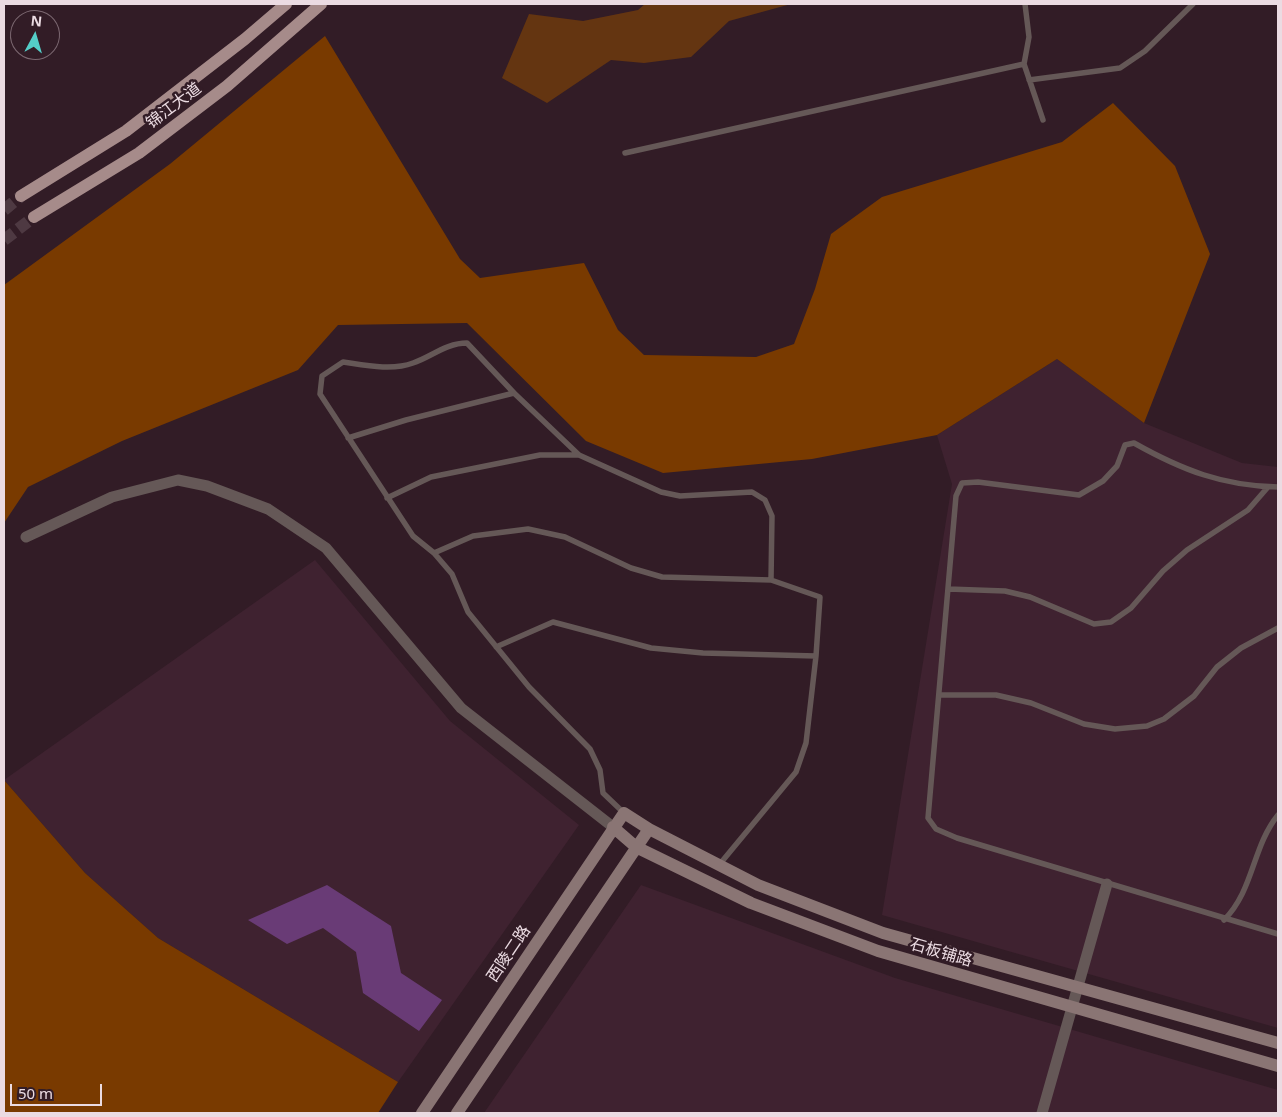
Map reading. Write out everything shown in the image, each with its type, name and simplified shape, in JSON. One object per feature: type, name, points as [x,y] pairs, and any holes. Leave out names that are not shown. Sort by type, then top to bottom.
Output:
[{"type":"main road","name":"锦江大道","points":[[21,196],[126,131],[286,4]]},
{"type":"main road","name":"锦江大道","points":[[34,217],[139,153],[227,86],[321,4]]},
{"type":"main road","name":"西陵二路","points":[[422,1113],[624,813]]},
{"type":"main road","name":"石板铺路","points":[[624,813],[649,829],[758,885],[883,933],[1078,989],[1278,1043]]},
{"type":"main road","name":"石板铺路","points":[[613,827],[636,847],[751,903],[878,951],[1278,1066]]},
{"type":"main road","points":[[457,1113],[649,829]]},
{"type":"street","points":[[26,537],[112,497],[178,480],[207,486],[268,509],[326,548],[461,708],[613,827]]},
{"type":"street","points":[[1042,1113],[1107,884]]},
{"type":"lane","points":[[1025,4],[1029,37],[1024,64],[1043,120]]},
{"type":"lane","points":[[1029,80],[1120,68],[1145,51],[1193,4]]},
{"type":"lane","points":[[625,153],[1024,64]]},
{"type":"lane","points":[[624,813],[603,793],[600,770],[590,749],[529,688],[468,612],[452,574],[434,553],[413,536],[320,394],[322,376],[343,362],[373,366],[411,364],[456,343],[467,344],[579,455],[661,492],[680,496],[752,492],[765,500],[772,516],[772,580]]},
{"type":"lane","points":[[348,438],[406,420],[514,392]]},
{"type":"lane","points":[[1278,487],[1224,482],[1174,465],[1134,443],[1125,445],[1117,466],[1103,481],[1079,494],[978,482],[962,483],[956,496],[928,818],[936,828],[957,838],[1224,920],[1278,934]]},
{"type":"lane","points":[[388,498],[431,477],[540,455],[579,455]]},
{"type":"lane","points":[[948,589],[1006,591],[1030,597],[1094,624],[1111,622],[1131,608],[1163,571],[1187,550],[1248,510],[1268,487]]},
{"type":"lane","points":[[434,553],[473,536],[528,529],[565,537],[631,568],[662,577],[772,580],[820,596],[816,656],[806,743],[796,772],[719,865]]},
{"type":"lane","points":[[496,647],[553,622],[651,648],[703,653],[816,656]]},
{"type":"lane","points":[[939,695],[996,696],[1031,703],[1084,724],[1115,729],[1147,726],[1164,719],[1194,696],[1217,667],[1241,648],[1278,628]]},
{"type":"lane","points":[[1224,920],[1237,907],[1246,889],[1263,838],[1278,815]]},
{"type":"shaded area","points":[[645,4],[791,4],[729,21],[691,57],[644,63],[611,60],[547,103],[502,78],[529,14],[583,21],[638,10]]},
{"type":"shaded area","points":[[325,36],[460,259],[480,278],[584,263],[618,330],[644,355],[756,357],[794,344],[815,289],[831,234],[882,197],[1062,142],[1113,103],[1175,166],[1210,254],[1144,423],[1057,359],[937,435],[812,459],[663,473],[586,441],[467,323],[338,325],[298,370],[122,441],[28,487],[4,523],[4,285],[170,164]]},
{"type":"shaded area","points":[[1057,359],[1144,423],[1242,463],[1278,467],[1278,1028],[882,915],[952,484],[937,435]]},
{"type":"shaded area","points":[[315,560],[450,721],[579,825],[398,1082],[158,938],[85,873],[4,780]]},
{"type":"shaded area","points":[[4,780],[85,873],[158,938],[398,1082],[378,1113],[4,1113]]},
{"type":"shaded area","points":[[641,885],[895,978],[1278,1090],[1278,1113],[484,1113]]},
{"type":"building","points":[[327,885],[391,926],[401,973],[442,1000],[419,1031],[363,993],[356,952],[323,928],[287,944],[248,920]]},
{"type":"tunnel","points":[[4,210],[21,196]]},
{"type":"tunnel","points":[[4,240],[34,217]]}]
